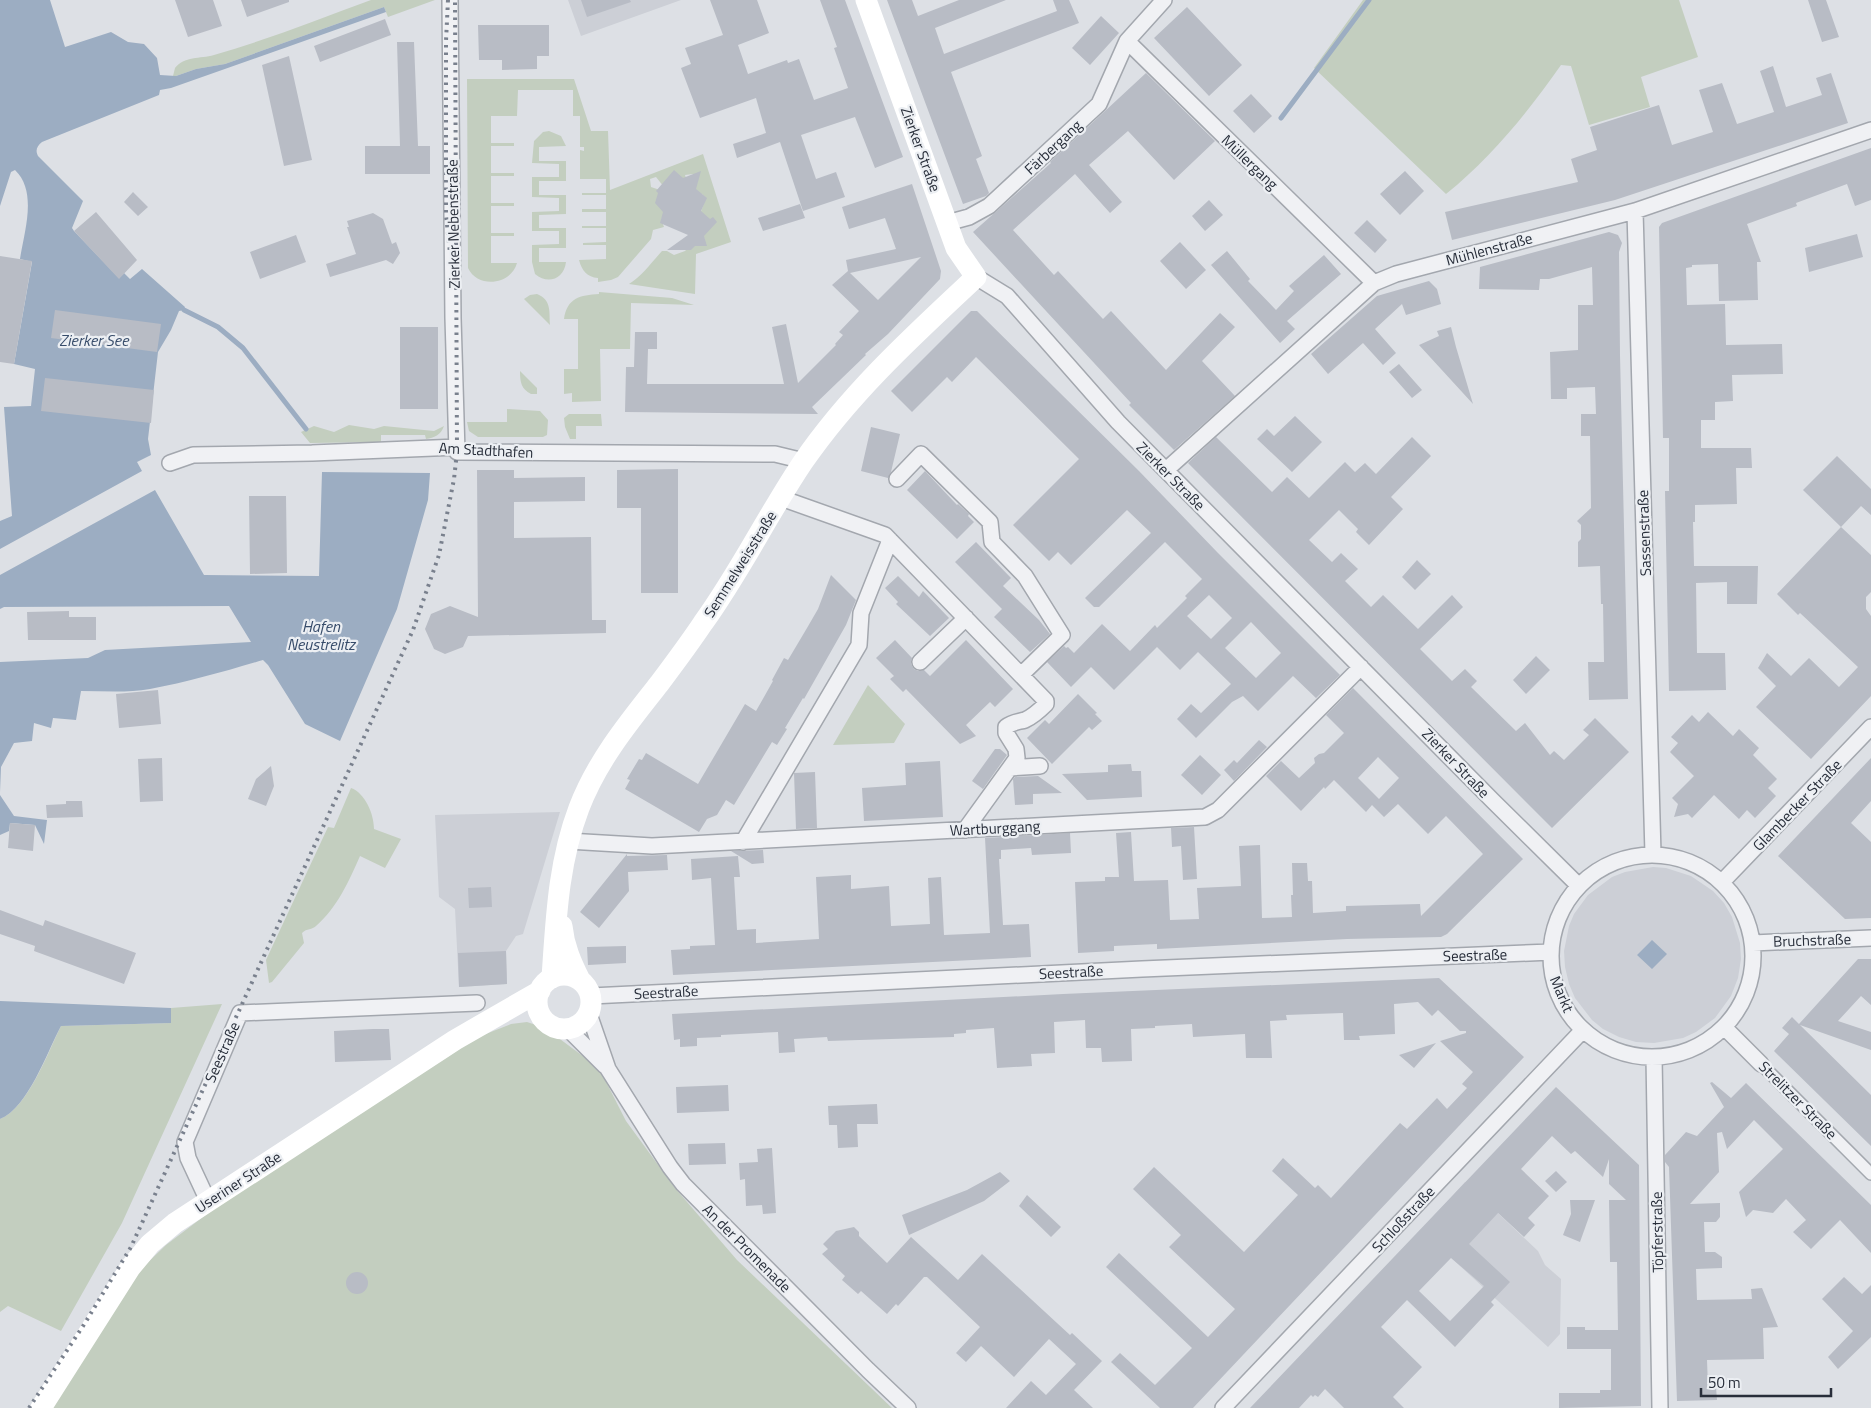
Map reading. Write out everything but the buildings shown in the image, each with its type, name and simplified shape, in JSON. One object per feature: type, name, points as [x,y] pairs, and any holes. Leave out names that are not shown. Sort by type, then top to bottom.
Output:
[{"type":"main road","name":"Zierker Straße","points":[[866,0],[956,248],[976,277]]},
{"type":"main road","name":"Semmelweisstraße","points":[[543,993],[558,886],[568,841],[579,808],[593,776],[606,754],[623,728],[659,684],[705,621],[804,461],[843,410],[864,386],[976,277]]},
{"type":"main road","name":"Semmelweisstraße","points":[[558,886],[563,937],[570,961],[586,996]]},
{"type":"main road","points":[[566,976],[586,996],[580,1024],[568,1029],[555,1027],[544,1019],[543,993],[566,976]]},
{"type":"main road","name":"Useriner Straße","points":[[41,1408],[130,1268],[150,1244],[175,1223],[455,1040],[494,1017],[543,993]]},
{"type":"street","name":"Zierker Nebenstraße","points":[[450,0],[454,318],[458,447]]},
{"type":"street","name":"Färbergang","points":[[947,224],[969,217],[990,206],[1099,104],[1127,41],[1164,0]]},
{"type":"street","name":"Müllergang","points":[[1127,41],[1374,283]]},
{"type":"street","name":"Mühlenstraße","points":[[1166,470],[1374,283],[1396,274],[1635,211],[1871,130]]},
{"type":"street","name":"Sassenstraße","points":[[1635,211],[1653,854]]},
{"type":"street","name":"Zierker Straße","points":[[976,277],[1007,296],[1118,422],[1579,886]]},
{"type":"street","name":"Am Stadthafen","points":[[170,463],[193,455],[312,453],[458,447],[458,452],[774,454],[804,461]]},
{"type":"street","points":[[897,479],[921,454],[990,522],[992,542],[1025,576],[1062,635],[1021,675]]},
{"type":"street","points":[[781,498],[885,535],[1046,702],[1035,715],[1010,723],[1006,727],[1006,733],[1016,749],[1017,758],[966,830]]},
{"type":"street","points":[[743,842],[856,649],[859,642],[860,620],[864,606],[890,540]]},
{"type":"street","points":[[920,662],[966,618]]},
{"type":"street","name":"Wartburggang","points":[[568,841],[652,846],[1205,817],[1218,810],[1361,667]]},
{"type":"street","name":"Glambecker Straße","points":[[1722,882],[1871,727]]},
{"type":"street","points":[[1010,768],[1040,766]]},
{"type":"street","name":"Markt","points":[[1653,854],[1683,859],[1697,865],[1722,882],[1743,910],[1753,943],[1754,961],[1751,979],[1740,1005],[1724,1027],[1699,1046],[1685,1052],[1654,1057],[1634,1056],[1616,1050],[1598,1041],[1583,1030],[1571,1017],[1562,1002],[1552,969],[1551,952],[1552,937],[1562,910],[1579,886],[1605,866],[1636,856],[1653,854]]},
{"type":"street","name":"Bruchstraße","points":[[1753,943],[1871,938]]},
{"type":"street","name":"Seestraße","points":[[586,996],[1133,969],[1551,952]]},
{"type":"street","name":"An der Promenade","points":[[586,996],[608,1069]]},
{"type":"street","name":"Seestraße","points":[[208,1201],[188,1158],[185,1142],[240,1013],[478,1003]]},
{"type":"street","name":"Strelitzer Straße","points":[[1724,1027],[1871,1174]]},
{"type":"street","name":"An der Promenade","points":[[568,1029],[608,1069],[670,1167],[683,1184],[908,1408]]},
{"type":"street","name":"Schloßstraße","points":[[1223,1408],[1583,1030]]},
{"type":"street","name":"Töpferstraße","points":[[1654,1057],[1660,1408]]},
{"type":"shaded area","points":[[568,0],[681,0],[581,36]]},
{"type":"shaded area","points":[[560,812],[523,934],[516,936],[506,951],[507,984],[459,987],[455,909],[439,897],[435,815]]},
{"type":"shaded area","points":[[1653,867],[1666,868],[1691,876],[1713,891],[1724,903],[1732,917],[1740,943],[1741,959],[1738,978],[1731,996],[1715,1018],[1696,1032],[1683,1038],[1654,1043],[1636,1042],[1619,1037],[1603,1029],[1592,1020],[1575,998],[1569,984],[1564,951],[1569,926],[1574,914],[1588,895],[1612,877],[1625,872]]},
{"type":"shaded area","points":[[1465,1182],[1538,1251],[1545,1265],[1561,1279],[1560,1334],[1548,1347],[1421,1230]]},
{"type":"green space","points":[[371,0],[435,0],[388,17],[384,7],[225,64],[196,69],[173,76],[175,68],[183,61],[214,55],[254,43]]},
{"type":"green space","points":[[1363,0],[1679,0],[1698,57],[1641,77],[1650,107],[1589,125],[1571,66],[1561,65],[1508,134],[1463,180],[1446,194],[1314,68]]},
{"type":"green space","points":[[467,79],[574,79],[591,131],[608,131],[610,190],[703,154],[731,242],[696,254],[695,294],[629,284],[662,251],[667,251],[674,255],[687,249],[690,250],[693,245],[705,243],[700,214],[706,198],[702,194],[696,195],[693,174],[685,175],[686,178],[667,178],[668,182],[664,187],[656,177],[650,179],[651,187],[660,190],[667,216],[661,219],[664,227],[653,230],[651,239],[618,277],[598,282],[598,278],[588,275],[583,270],[579,260],[606,259],[606,245],[583,245],[583,243],[606,242],[606,228],[582,228],[582,226],[606,226],[606,212],[582,212],[582,209],[606,209],[606,195],[582,195],[582,193],[606,193],[606,179],[580,179],[580,150],[584,151],[584,147],[580,147],[580,116],[573,116],[573,90],[518,90],[517,116],[491,116],[491,143],[514,143],[514,146],[491,146],[491,173],[514,173],[514,176],[491,176],[491,203],[514,203],[514,206],[491,206],[491,233],[514,233],[514,236],[491,236],[491,263],[517,263],[514,270],[508,276],[494,282],[479,279],[473,275],[468,268]]},
{"type":"green space","points":[[549,131],[561,136],[566,146],[539,147],[539,161],[566,161],[566,181],[539,181],[539,195],[566,195],[566,214],[539,215],[539,228],[566,228],[566,248],[539,248],[539,262],[566,262],[562,273],[550,280],[535,274],[532,262],[532,245],[559,244],[559,231],[532,231],[532,212],[559,211],[559,198],[532,197],[532,177],[559,177],[559,164],[532,163],[534,141],[543,132]]},
{"type":"green space","points":[[599,292],[672,298],[694,305],[631,303],[630,349],[600,349],[601,401],[572,402],[572,393],[564,394],[564,369],[578,369],[578,319],[564,319],[571,302],[586,295],[599,294]]},
{"type":"green space","points":[[537,294],[547,303],[550,325],[524,299],[530,295]]},
{"type":"green space","points":[[520,371],[537,388],[537,394],[531,394],[523,387]]},
{"type":"green space","points":[[507,409],[540,411],[548,420],[547,435],[543,437],[478,437],[469,431],[467,422],[507,422]]},
{"type":"green space","points":[[569,414],[601,414],[602,426],[576,426],[576,439],[570,439],[565,427],[564,418]]},
{"type":"green space","points":[[349,425],[374,429],[384,426],[434,431],[444,426],[437,436],[432,438],[426,439],[425,435],[381,435],[381,442],[310,443],[301,432],[314,426],[334,432]]},
{"type":"green space","points":[[868,685],[905,724],[894,743],[833,745]]},
{"type":"green space","points":[[351,788],[361,794],[368,805],[374,829],[401,839],[385,868],[360,856],[336,903],[316,926],[302,933],[304,943],[272,982],[269,983],[266,960],[328,827],[334,828]]},
{"type":"green space","points":[[222,1004],[122,1223],[61,1331],[8,1306],[0,1312],[0,1119],[10,1113],[28,1092],[61,1026],[171,1023],[171,1008]]},
{"type":"green space","points":[[527,1022],[545,1028],[599,1068],[626,1121],[675,1188],[737,1260],[892,1408],[48,1408],[141,1269],[166,1245],[228,1198],[478,1037],[511,1024]]},
{"type":"water","name":"Zierker See","points":[[0,0],[50,0],[65,47],[111,32],[128,42],[144,44],[157,58],[160,75],[176,76],[196,69],[225,64],[384,7],[386,12],[171,88],[160,90],[159,95],[42,142],[39,145],[37,150],[38,156],[83,201],[72,228],[74,231],[119,278],[124,273],[130,279],[142,269],[185,307],[184,310],[179,311],[171,330],[158,352],[148,439],[151,455],[137,462],[142,471],[0,549],[0,521],[12,516],[4,407],[31,406],[35,369],[14,364],[32,262],[20,259],[28,213],[28,201],[22,179],[15,170],[11,172],[0,206]]},
{"type":"water","name":"Hafen Neustrelitz","points":[[322,472],[430,473],[428,500],[397,609],[340,741],[305,724],[263,660],[193,680],[150,689],[81,691],[76,720],[53,718],[51,728],[34,723],[32,741],[14,743],[1,767],[0,792],[0,662],[88,658],[105,650],[251,642],[229,606],[4,607],[0,609],[0,575],[155,490],[204,575],[319,576]]},
{"type":"water","points":[[0,795],[14,816],[47,820],[44,844],[35,825],[10,823],[9,831],[0,835]]},
{"type":"water","points":[[1652,940],[1667,954],[1652,969],[1637,955]]},
{"type":"water","points":[[0,1001],[171,1008],[171,1023],[61,1026],[28,1092],[10,1113],[0,1119]]},
{"type":"waterway","points":[[1281,118],[1369,0]]},
{"type":"waterway","points":[[184,310],[218,327],[243,348],[306,429]]},
{"type":"railway","points":[[448,0],[446,41],[446,215],[450,253]]},
{"type":"railway","points":[[29,1408],[85,1323],[131,1247],[413,630],[439,555],[454,479],[457,452],[455,0]]}]
